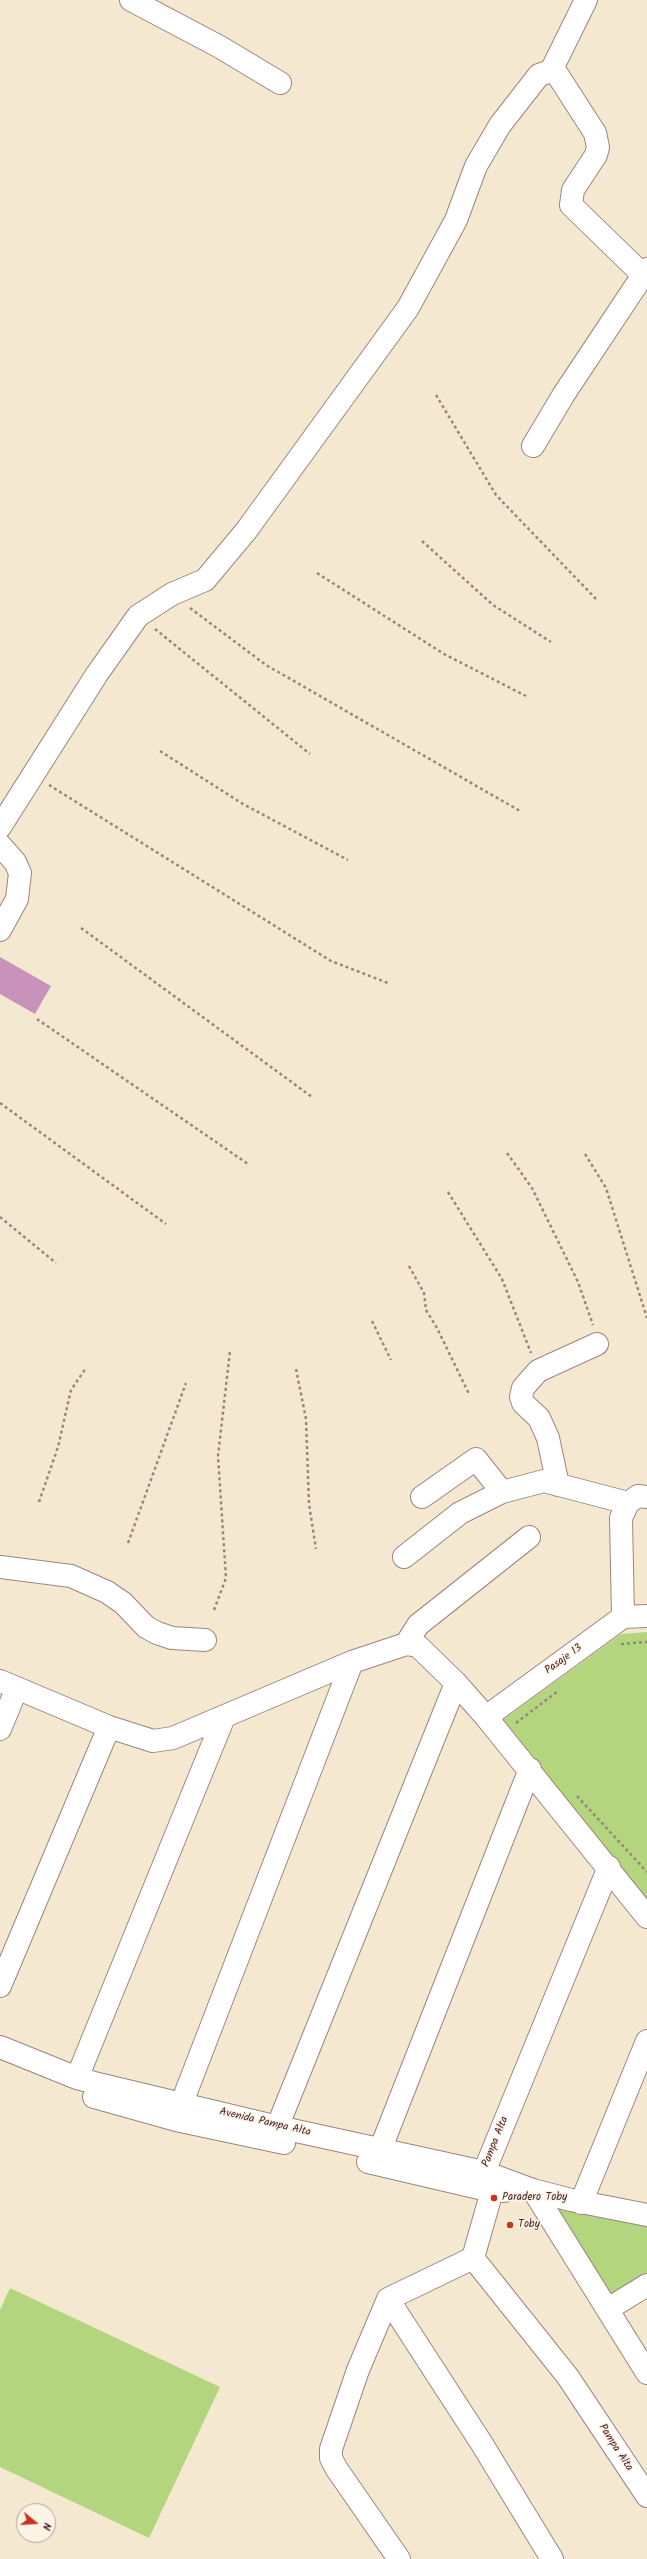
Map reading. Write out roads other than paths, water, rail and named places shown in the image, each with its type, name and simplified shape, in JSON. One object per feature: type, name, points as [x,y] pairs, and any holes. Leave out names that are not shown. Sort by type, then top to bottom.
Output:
[{"type":"street","points":[[0,827],[97,674],[138,616],[172,594],[205,580],[246,531],[408,308],[456,220],[476,166],[500,125],[539,75],[551,71],[586,0]]},
{"type":"street","points":[[138,2],[220,47],[280,83]]},
{"type":"street","points":[[533,446],[564,394],[645,272],[571,205],[574,190],[596,155],[598,147],[595,133],[561,79],[551,71]]},
{"type":"street","points":[[0,845],[15,862],[20,873],[20,884],[17,899],[0,930]]},
{"type":"street","points":[[558,1485],[548,1438],[539,1418],[527,1408],[521,1397],[523,1388],[538,1371],[597,1344]]},
{"type":"street","points":[[422,1497],[476,1458],[502,1492]]},
{"type":"street","points":[[404,1557],[460,1514],[502,1492],[544,1481],[637,1500]]},
{"type":"street","points":[[637,1500],[621,1518],[623,1617],[647,1616]]},
{"type":"street","points":[[406,1644],[418,1625],[529,1537]]},
{"type":"street","points":[[0,1567],[71,1576],[118,1599],[146,1627],[157,1633],[172,1638],[205,1640]]},
{"type":"street","name":"Pasaje 13","points":[[486,1717],[623,1617]]},
{"type":"street","points":[[0,1729],[8,1685],[109,1727],[153,1741],[173,1738],[352,1662],[406,1644],[418,1646],[428,1653],[456,1683],[530,1769],[647,1917]]},
{"type":"street","points":[[179,2112],[352,1662]]},
{"type":"street","points":[[275,2134],[456,1683]]},
{"type":"street","points":[[77,2078],[224,1717]]},
{"type":"street","points":[[0,1986],[109,1727]]},
{"type":"street","points":[[377,2157],[530,1769]]},
{"type":"street","name":"Pampa Alta","points":[[609,1867],[488,2181],[473,2258],[568,2377],[647,2496]]},
{"type":"street","points":[[581,2203],[647,2041]]},
{"type":"street","name":"Avenida Pampa Alta","points":[[0,2047],[77,2078],[179,2112]]},
{"type":"street","name":"Avenida Pampa Alta","points":[[0,2063],[72,2091],[179,2112],[377,2157],[533,2190],[581,2203],[647,2215]]},
{"type":"street","points":[[533,2190],[647,2373]]},
{"type":"street","points":[[399,2559],[331,2458],[331,2449],[358,2370],[388,2299],[473,2258]]},
{"type":"street","points":[[608,2309],[647,2285]]},
{"type":"street","points":[[388,2299],[482,2444],[552,2559]]},
{"type":"place","name":"Paradero Toby","points":[[494,2198]]},
{"type":"place","name":"Toby","points":[[510,2225]]}]
